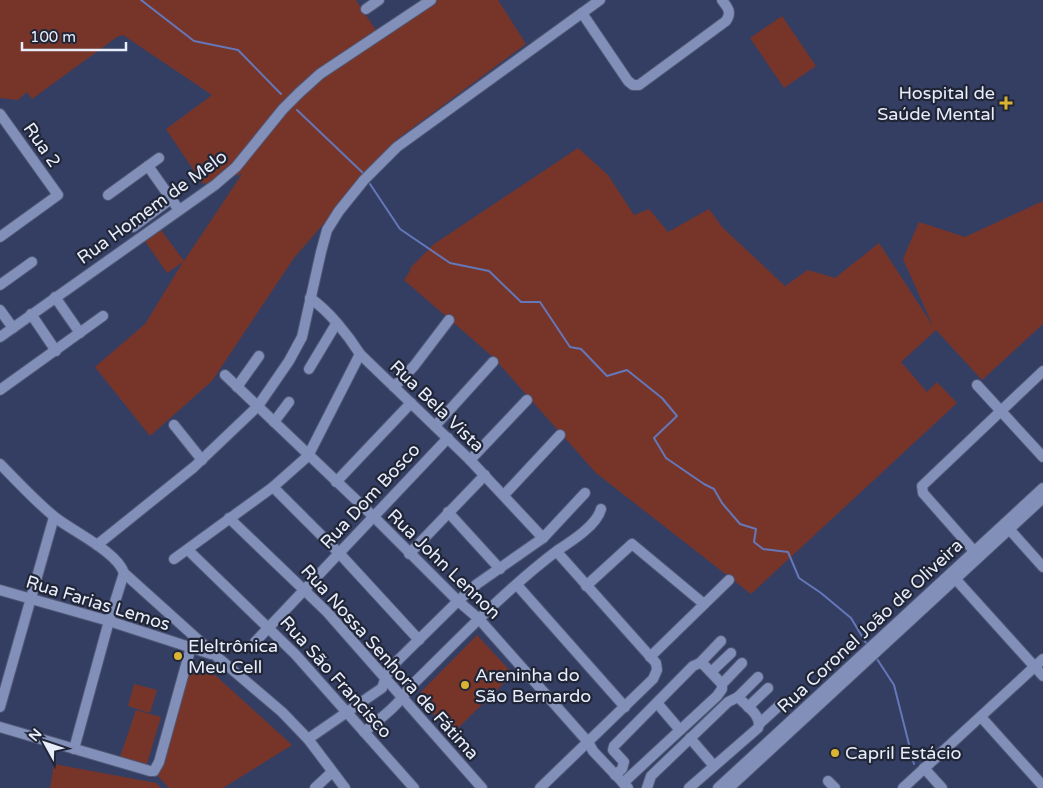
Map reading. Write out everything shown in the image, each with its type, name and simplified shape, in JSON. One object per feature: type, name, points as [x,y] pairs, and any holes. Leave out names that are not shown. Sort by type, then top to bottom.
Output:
[{"type":"street","points":[[366,9],[379,0]]},
{"type":"street","name":"Rua Homem de Melo","points":[[0,337],[215,185],[236,167],[283,109],[307,85],[320,74],[431,0]]},
{"type":"street","points":[[97,545],[202,460],[258,406],[302,337],[320,252],[327,230],[339,211],[376,167],[397,147],[600,0]]},
{"type":"street","points":[[582,13],[628,81],[635,86],[644,83],[664,65],[722,24],[730,14],[725,4]]},
{"type":"street","name":"Rua 2","points":[[0,114],[58,195],[0,237]]},
{"type":"street","points":[[108,195],[158,158]]},
{"type":"street","points":[[148,166],[179,210]]},
{"type":"street","points":[[133,227],[171,199]]},
{"type":"street","points":[[0,286],[32,262]]},
{"type":"street","points":[[55,297],[80,333]]},
{"type":"street","name":"Rua Bela Vista","points":[[310,298],[320,305],[353,343],[360,354],[485,475],[543,538]]},
{"type":"street","points":[[0,310],[13,328]]},
{"type":"street","points":[[31,314],[56,351]]},
{"type":"street","points":[[0,390],[103,316]]},
{"type":"street","points":[[394,387],[414,366],[449,320]]},
{"type":"street","points":[[309,369],[336,324]]},
{"type":"street","points":[[174,559],[273,487],[308,456],[360,354]]},
{"type":"street","points":[[237,387],[259,356]]},
{"type":"street","points":[[435,426],[494,362]]},
{"type":"street","points":[[974,551],[922,494],[922,486],[1043,371]]},
{"type":"street","name":"Rua John Lennon","points":[[225,375],[374,517],[458,602],[479,619],[588,742],[592,751],[626,786]]},
{"type":"street","points":[[977,385],[1043,457]]},
{"type":"street","points":[[470,460],[527,400]]},
{"type":"street","points":[[274,422],[289,402]]},
{"type":"street","points":[[336,482],[411,403]]},
{"type":"street","points":[[174,425],[202,460]]},
{"type":"street","points":[[504,495],[560,435]]},
{"type":"street","name":"Rua Dom Bosco","points":[[255,642],[448,438]]},
{"type":"street","points":[[0,464],[54,517],[118,561],[124,573],[282,712],[308,739],[345,788]]},
{"type":"street","points":[[409,554],[485,475]]},
{"type":"street","points":[[273,487],[339,553],[419,640]]},
{"type":"street","name":"Rua Coronel João de Oliveira","points":[[729,788],[952,576],[974,551],[1043,488]]},
{"type":"street","points":[[308,739],[382,688],[388,669],[477,584],[543,538],[584,493]]},
{"type":"street","name":"Rua Coronel João de Oliveira","points":[[718,788],[952,576],[1043,498]]},
{"type":"street","points":[[364,732],[394,708],[409,688],[479,619],[517,585],[579,536],[600,515],[601,509]]},
{"type":"street","points":[[448,512],[500,569]]},
{"type":"street","points":[[0,707],[54,517]]},
{"type":"street","name":"Rua Nossa Senhora de Fátima","points":[[229,518],[327,612],[482,788]]},
{"type":"street","points":[[1009,529],[1043,567]]},
{"type":"street","points":[[586,586],[632,544],[704,604]]},
{"type":"street","name":"Rua São Francisco","points":[[188,550],[296,654],[414,788]]},
{"type":"street","points":[[540,788],[652,679],[656,674],[657,666],[557,552]]},
{"type":"street","points":[[74,749],[108,621],[124,573]]},
{"type":"street","points":[[952,576],[1043,676]]},
{"type":"street","points":[[650,657],[729,580]]},
{"type":"street","points":[[517,585],[625,707]]},
{"type":"street","name":"Rua Farias Lemos","points":[[0,590],[108,621],[215,655]]},
{"type":"street","points":[[615,775],[622,769],[624,762],[613,750],[614,746],[693,666],[700,663],[721,641]]},
{"type":"street","points":[[0,727],[153,772],[159,762],[191,648]]},
{"type":"street","points":[[711,672],[731,653]]},
{"type":"street","points":[[903,788],[1043,659]]},
{"type":"street","points":[[700,663],[722,684]]},
{"type":"street","points":[[626,786],[680,730],[717,696],[722,688],[722,684],[742,663]]},
{"type":"street","points":[[647,788],[651,776],[728,702],[738,697],[758,677]]},
{"type":"street","points":[[748,707],[768,688]]},
{"type":"street","points":[[738,697],[758,718],[759,724]]},
{"type":"street","points":[[657,703],[680,730]]},
{"type":"street","points":[[689,788],[758,728],[759,724],[782,703]]},
{"type":"street","points":[[981,717],[1043,786]]},
{"type":"street","points":[[690,738],[714,766]]},
{"type":"street","points":[[924,768],[942,788]]},
{"type":"street","points":[[315,788],[332,772]]},
{"type":"shaded area","points":[[0,0],[356,0],[381,38],[436,0],[498,0],[526,44],[396,140],[294,258],[212,381],[150,436],[95,367],[145,324],[183,262],[167,273],[145,241],[161,230],[184,261],[242,174],[203,184],[166,129],[212,95],[123,35],[117,37],[32,99],[27,92],[18,100],[0,98]]},
{"type":"shaded area","points":[[782,16],[816,66],[784,88],[750,38]]},
{"type":"shaded area","points":[[578,148],[608,175],[634,215],[649,209],[668,232],[709,209],[722,227],[785,286],[808,270],[835,278],[879,243],[933,326],[903,259],[919,222],[965,237],[1043,201],[1043,324],[982,380],[936,330],[901,362],[927,392],[937,382],[957,403],[751,594],[596,473],[493,357],[404,280],[411,267],[434,244]]},
{"type":"shaded area","name":"Areninha do São Bernardo","points":[[477,635],[513,674],[452,734],[417,696]]},
{"type":"shaded area","points":[[190,662],[204,665],[292,745],[223,788],[169,788],[157,775]]},
{"type":"shaded area","points":[[134,684],[157,690],[150,713],[128,706]]},
{"type":"shaded area","points":[[136,710],[161,717],[146,767],[120,757]]},
{"type":"shaded area","points":[[54,764],[156,783],[161,788],[50,788]]},
{"type":"waterway","points":[[141,0],[194,41],[238,50],[281,94]]},
{"type":"waterway","points":[[297,110],[363,173]]},
{"type":"waterway","points":[[370,184],[400,229],[450,263],[489,271],[521,302],[540,302],[570,347],[581,349],[607,376],[627,370],[662,398],[677,416],[654,438],[666,458],[714,489],[722,503],[740,524],[756,529],[754,542],[763,549],[788,552],[799,578],[821,593],[851,618],[866,643]]},
{"type":"waterway","points":[[877,659],[894,685],[914,764]]},
{"type":"place","name":"Hospital de Saúde Mental","points":[[1006,103]]},
{"type":"place","name":"Eleltrônica Meu Cell","points":[[178,656]]},
{"type":"place","name":"Areninha do São Bernardo","points":[[465,685]]},
{"type":"place","name":"Capril Estácio","points":[[835,753]]}]
